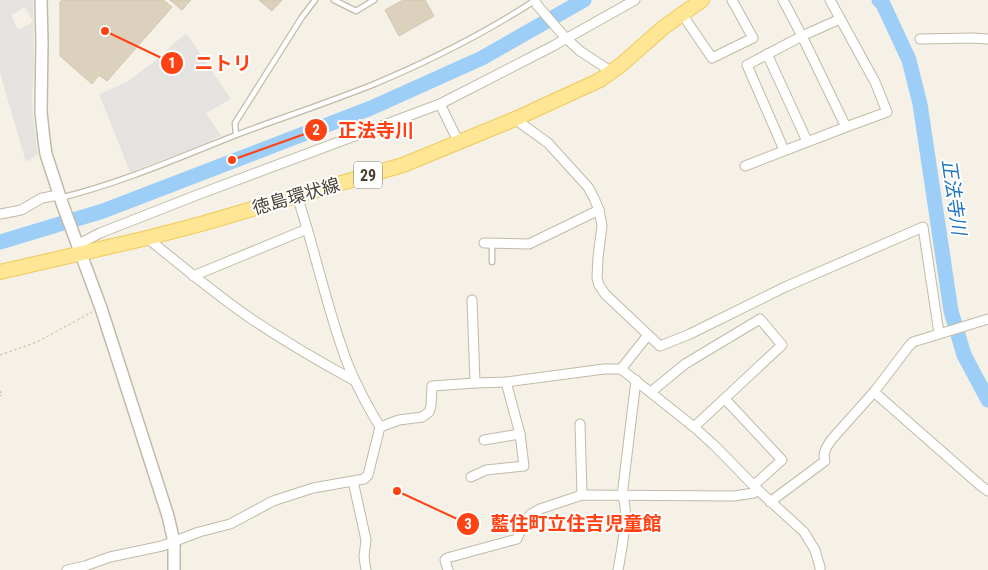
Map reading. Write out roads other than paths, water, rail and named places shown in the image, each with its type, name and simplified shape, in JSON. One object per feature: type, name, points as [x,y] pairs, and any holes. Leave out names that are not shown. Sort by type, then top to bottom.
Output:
[{"type":"main road","name":"徳島環状線","points":[[0,272],[78,246],[147,238],[403,165],[515,119],[600,80],[664,27],[702,0]]},
{"type":"street","points":[[41,0],[42,124],[46,154],[60,199],[101,308],[168,516],[174,542],[174,570]]},
{"type":"street","points":[[78,246],[100,233],[440,104],[553,46],[565,36],[636,0]]},
{"type":"street","points":[[682,14],[712,58],[753,38],[732,0]]},
{"type":"street","points":[[783,0],[846,127]]},
{"type":"street","points":[[745,166],[887,112],[875,82],[830,0]]},
{"type":"street","points":[[535,2],[580,51],[612,72]]},
{"type":"street","points":[[784,150],[747,65],[802,36],[840,19]]},
{"type":"street","points":[[920,39],[988,39]]},
{"type":"street","points":[[767,54],[807,141]]},
{"type":"street","points":[[440,104],[459,143]]},
{"type":"street","points":[[515,119],[548,142],[588,187],[599,210],[602,226],[598,256],[599,285],[605,294],[660,346],[690,334],[785,287],[923,226],[940,333]]},
{"type":"street","points":[[67,570],[110,557],[174,542],[199,532],[230,524],[272,501],[313,488],[364,479],[368,475],[380,427],[365,402],[343,352],[296,196]]},
{"type":"street","points":[[0,214],[21,210],[42,198],[60,199]]},
{"type":"street","points":[[488,243],[529,244],[599,210]]},
{"type":"street","points":[[193,276],[307,229]]},
{"type":"street","points":[[147,238],[193,276],[253,320],[321,363],[355,381]]},
{"type":"street","points":[[472,300],[475,383]]},
{"type":"street","points":[[651,392],[685,364],[760,319],[782,345],[694,426]]},
{"type":"street","points":[[770,502],[825,461],[826,448],[832,439],[874,392],[909,346],[917,341],[940,333],[988,319]]},
{"type":"street","points":[[621,369],[648,335]]},
{"type":"street","points":[[380,427],[399,420],[422,417],[429,412],[432,386],[506,382],[604,369],[621,369],[694,426],[770,502],[804,532],[815,550],[820,570]]},
{"type":"street","points":[[618,570],[625,514],[622,496],[636,380]]},
{"type":"street","points":[[471,477],[486,470],[524,466],[520,434],[506,382]]},
{"type":"street","points":[[874,392],[988,491]]},
{"type":"street","points":[[448,570],[447,558],[517,539],[524,522],[531,514],[540,509],[582,496],[734,496],[754,493],[756,488],[782,460],[724,398]]},
{"type":"street","points":[[580,424],[582,496]]},
{"type":"street","points":[[484,440],[520,434]]},
{"type":"street","points":[[353,481],[366,540],[364,557],[366,570]]},
{"type":"lane","points":[[236,135],[235,123],[315,0]]},
{"type":"lane","points":[[334,0],[356,11],[374,0]]},
{"type":"lane","points":[[60,199],[90,191],[371,85],[430,59],[535,2]]},
{"type":"lane","points":[[488,243],[492,262]]},
{"type":"waterway","name":"正法寺川","points":[[0,242],[103,211],[371,108],[482,58],[584,0]]},
{"type":"waterway","name":"正法寺川","points":[[879,0],[883,4],[909,60],[920,104],[951,311],[964,355],[988,400]]},
{"type":"place","name":"ニトリ","points":[[105,31]]},
{"type":"place","name":"正法寺川","points":[[232,160]]},
{"type":"place","name":"藍住町立住吉児童館","points":[[397,491]]}]
